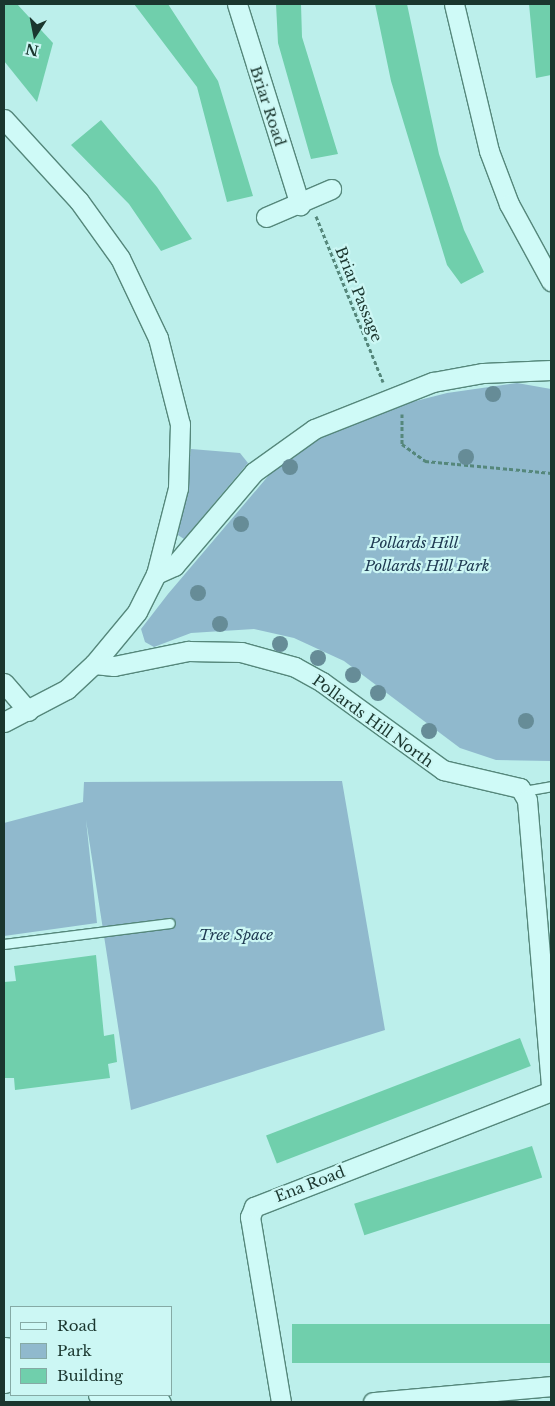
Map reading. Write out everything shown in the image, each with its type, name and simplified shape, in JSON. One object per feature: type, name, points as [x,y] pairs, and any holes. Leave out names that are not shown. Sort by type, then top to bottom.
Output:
[{"type":"street","points":[[454,4],[489,151],[509,204],[551,281]]},
{"type":"street","name":"Briar Road","points":[[236,5],[305,202]]},
{"type":"street","points":[[4,119],[103,233],[134,282],[158,338],[177,409],[182,455],[171,525],[156,574],[137,612],[94,664],[67,689],[4,722]]},
{"type":"street","points":[[266,217],[305,202],[331,189]]},
{"type":"street","points":[[156,574],[174,566],[267,461],[314,429],[396,394],[483,373],[551,370]]},
{"type":"street","name":"Pollards Hill North","points":[[94,664],[114,666],[204,650],[241,652],[278,661],[322,682],[437,766],[524,791]]},
{"type":"street","points":[[4,683],[28,711]]},
{"type":"street","points":[[524,791],[551,1087]]},
{"type":"street","name":"Ena Road","points":[[281,1402],[250,1217],[254,1207],[551,1091]]},
{"type":"street","points":[[4,1364],[7,1384]]},
{"type":"street","points":[[373,1402],[551,1386]]},
{"type":"street","points":[[118,1396],[137,1397],[161,1402]]},
{"type":"lane","name":"Pollards Hill North","points":[[524,791],[551,786]]},
{"type":"lane","points":[[4,944],[170,923]]},
{"type":"path","name":"Briar Passage","points":[[305,202],[396,394]]},
{"type":"path","points":[[396,394],[402,444],[425,461],[551,474]]},
{"type":"green space","name":"Pollards Hill","points":[[517,383],[551,389],[551,761],[496,760],[460,748],[344,661],[294,638],[254,629],[191,633],[154,647],[145,642],[141,629],[168,594],[269,475],[319,436],[373,412],[447,393]]},
{"type":"green space","points":[[191,449],[240,453],[248,463],[184,539],[178,535]]},
{"type":"green space","name":"Tree Space","points":[[342,781],[385,1030],[131,1110],[86,820],[97,923],[4,936],[4,823],[83,802],[84,782]]},
{"type":"building","points":[[4,4],[17,4],[53,43],[37,102],[4,61]]},
{"type":"building","points":[[134,4],[168,4],[218,81],[253,196],[227,202],[197,87]]},
{"type":"building","points":[[276,4],[301,4],[302,37],[338,154],[311,159],[278,43]]},
{"type":"building","points":[[375,4],[407,4],[439,154],[464,230],[484,272],[461,284],[447,265],[391,81]]},
{"type":"building","points":[[529,4],[551,4],[551,75],[536,78]]},
{"type":"building","points":[[101,120],[157,187],[192,239],[161,251],[129,204],[71,145]]},
{"type":"building","points":[[96,955],[104,1036],[114,1034],[117,1062],[108,1064],[110,1078],[15,1090],[14,1078],[4,1078],[4,982],[16,981],[14,966]]},
{"type":"building","points":[[520,1038],[531,1066],[277,1163],[266,1135]]},
{"type":"building","points":[[532,1146],[542,1177],[364,1235],[354,1204]]},
{"type":"building","points":[[292,1324],[551,1324],[551,1363],[292,1363]]},
{"type":"park label","name":"Pollards Hill Park","points":[[427,566]]}]
